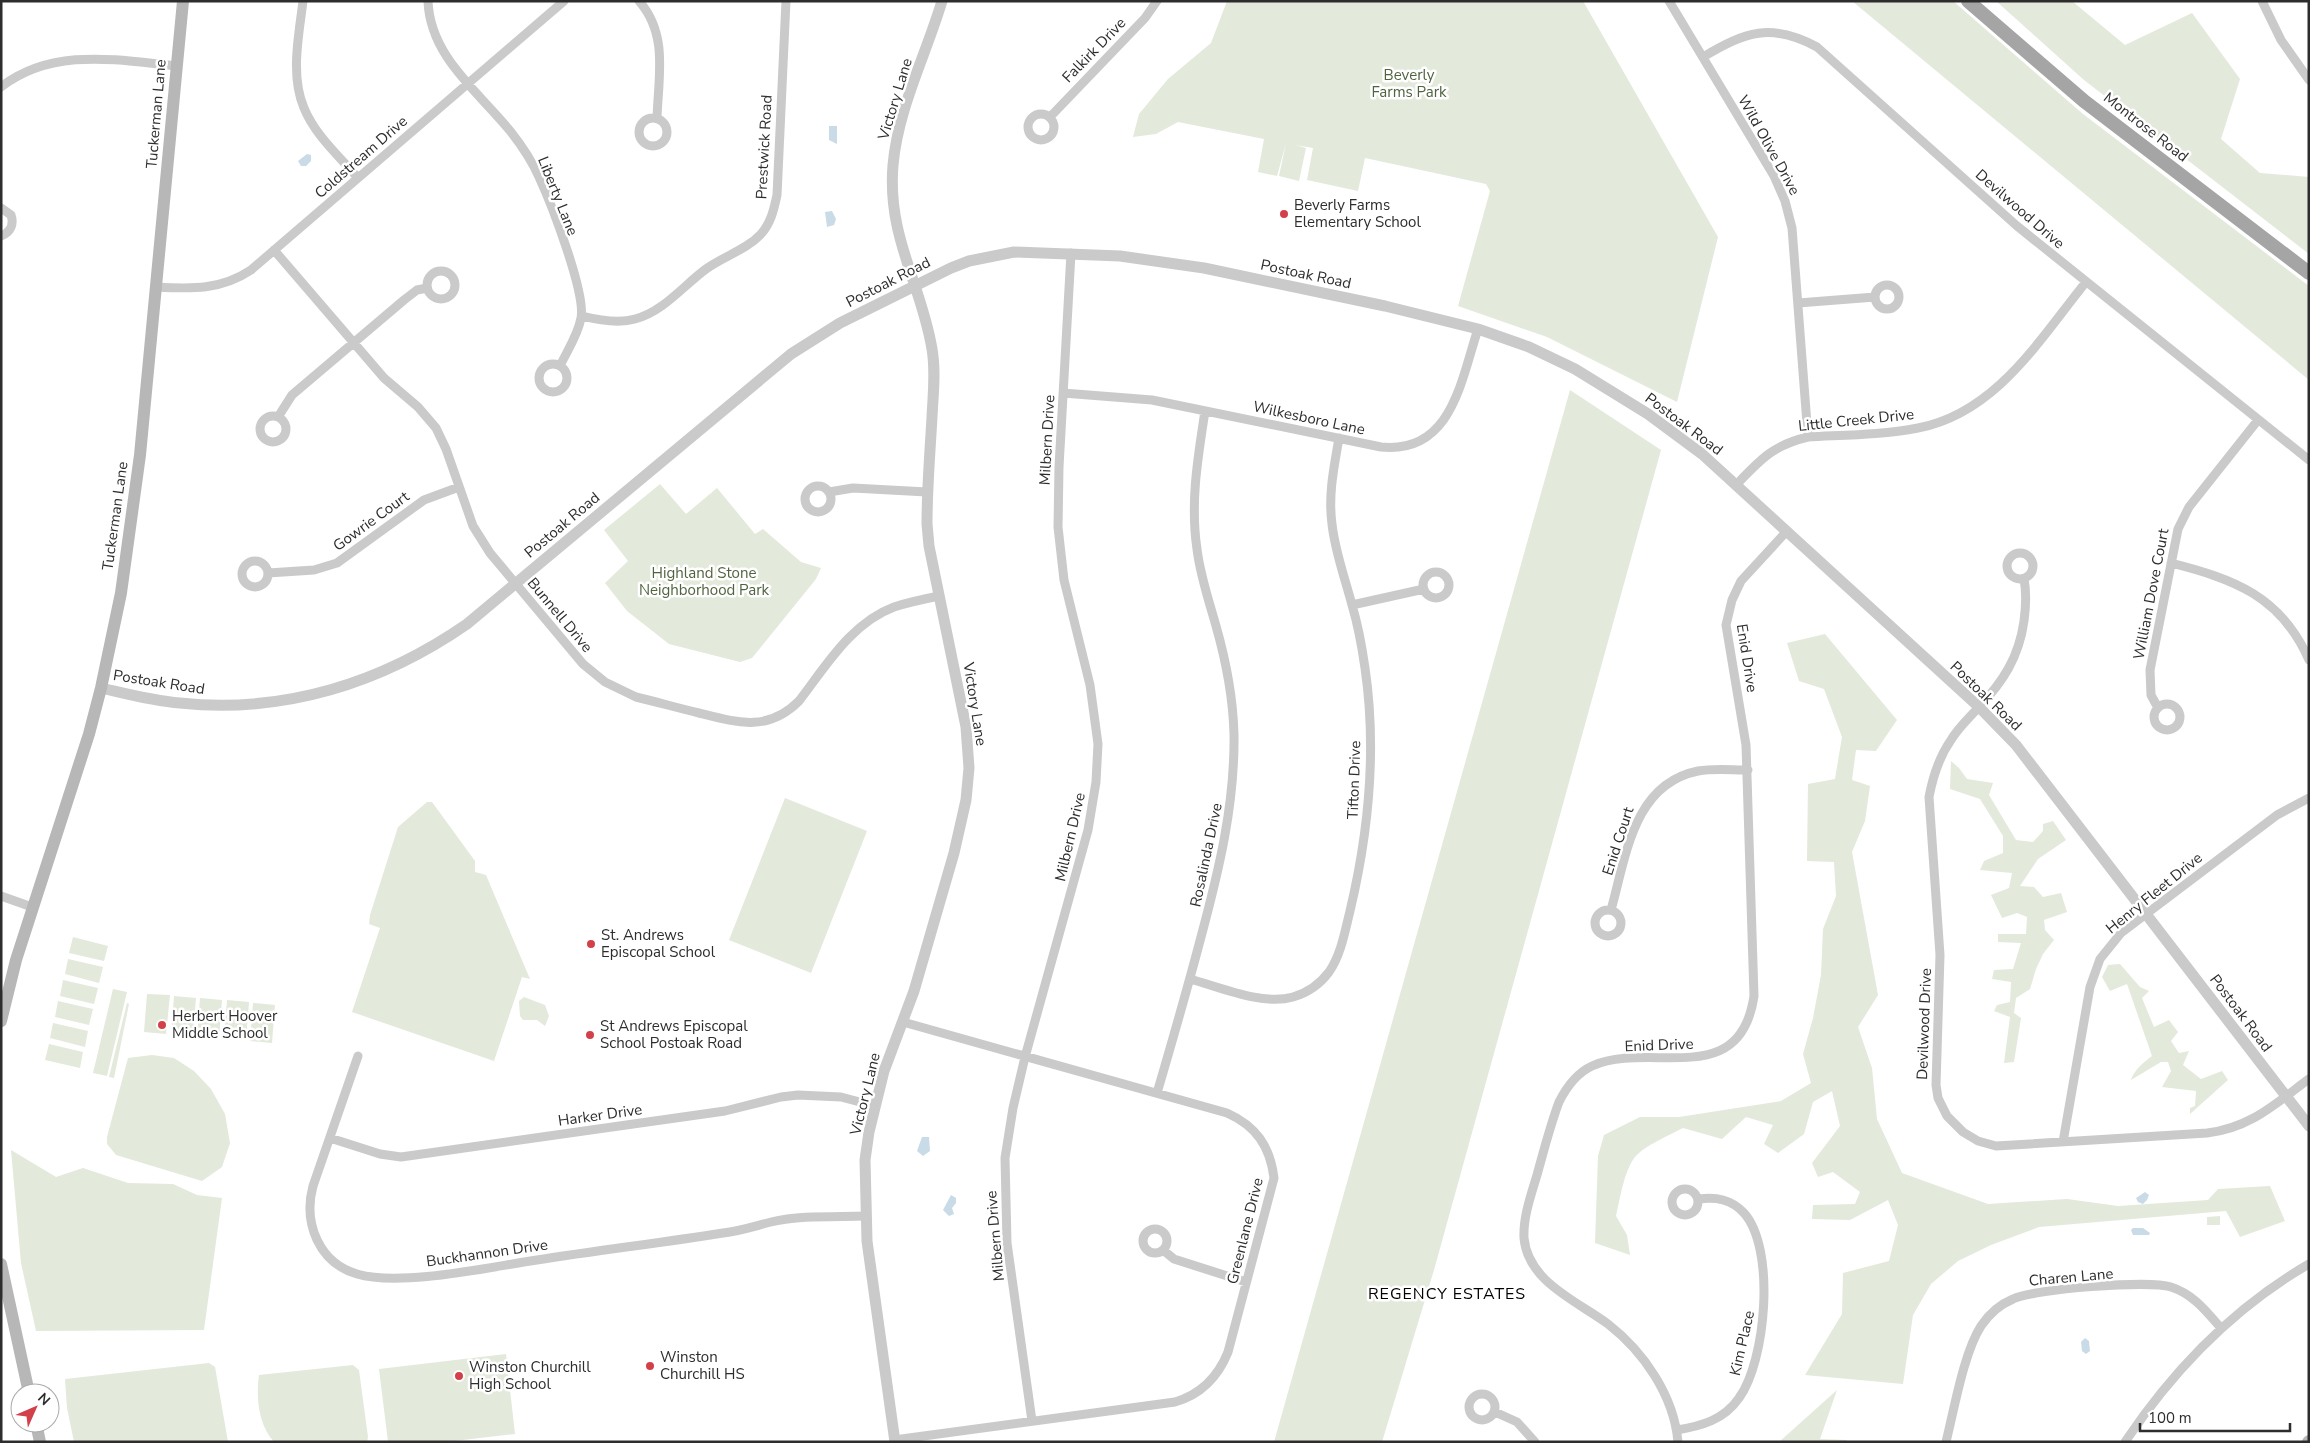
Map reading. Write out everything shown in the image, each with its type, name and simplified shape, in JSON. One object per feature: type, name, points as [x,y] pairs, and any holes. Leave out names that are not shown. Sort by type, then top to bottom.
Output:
[{"type":"main road","name":"Tuckerman Lane","points":[[1,1021],[16,960],[32,907],[76,778],[101,688],[121,593],[135,501],[183,1]]},
{"type":"main road","name":"Montrose Road","points":[[1968,1],[2084,100],[2309,273]]},
{"type":"main road","points":[[1,1264],[27,1383]]},
{"type":"street","points":[[302,1],[297,73],[304,108],[325,140],[358,178]]},
{"type":"street","name":"Liberty Lane","points":[[428,1],[428,14],[436,40],[447,59],[511,132],[527,154],[539,177],[576,280],[581,300],[582,316],[560,366]]},
{"type":"street","name":"Coldstream Drive","points":[[157,287],[188,289],[222,285],[251,270],[564,1]]},
{"type":"street","points":[[639,1],[650,16],[659,36],[657,119]]},
{"type":"street","name":"Prestwick Road","points":[[582,316],[616,321],[634,320],[648,314],[707,268],[752,242],[767,226],[777,195],[786,1]]},
{"type":"street","name":"Victory Lane","points":[[894,1441],[869,1264],[865,1216],[865,1160],[875,1106],[887,1062],[903,1022],[924,959],[954,853],[968,784],[966,727],[926,524],[933,361],[930,339],[901,247],[895,221],[893,164],[902,117],[942,1]]},
{"type":"street","name":"Falkirk Drive","points":[[1050,116],[1145,18],[1157,1]]},
{"type":"street","name":"Wild Olive Drive","points":[[1669,1],[1774,176],[1785,201],[1792,228],[1808,437]]},
{"type":"street","points":[[2262,1],[2281,40],[2309,80]]},
{"type":"street","name":"Devilwood Drive","points":[[1703,57],[1731,40],[1760,32],[1785,34],[1801,38],[1816,47],[2017,226],[2309,460]]},
{"type":"street","points":[[1,87],[34,68],[62,60],[92,58],[177,66]]},
{"type":"street","points":[[1,208],[8,211],[12,223],[9,231],[1,236]]},
{"type":"street","name":"Bunnell Drive","points":[[274,250],[384,378],[418,407],[436,428],[446,449],[473,526],[490,553],[583,664],[605,682],[636,697],[746,723],[771,719],[793,707],[848,638],[867,622],[893,608],[939,596]]},
{"type":"street","name":"Postoak Road","points":[[101,688],[169,702],[211,706],[252,705],[318,694],[372,677],[417,656],[467,624],[791,354],[840,323],[951,268],[991,256],[1014,252],[1120,256],[1204,268],[1391,307],[1478,329],[1529,348],[1575,370],[1616,393],[1702,454],[1979,707],[2016,745],[2309,1126]]},
{"type":"street","name":"Milbern Drive","points":[[1032,1422],[1007,1243],[1004,1198],[1005,1158],[1009,1126],[1025,1057],[1086,839],[1096,782],[1098,744],[1093,704],[1064,580],[1059,543],[1058,482],[1071,253]]},
{"type":"street","name":"Little Creek Drive","points":[[1736,484],[1782,444],[1808,437],[1920,428],[1967,410],[1992,393],[2017,369],[2086,282]]},
{"type":"street","points":[[278,417],[292,396],[353,343],[417,290],[427,288]]},
{"type":"street","points":[[1798,303],[1875,297]]},
{"type":"street","name":"Wilkesboro Lane","points":[[1064,393],[1150,400],[1387,447],[1414,444],[1435,432],[1445,420],[1454,403],[1478,329]]},
{"type":"street","name":"Rosalinda Drive","points":[[1157,1094],[1190,979],[1227,835],[1234,771],[1234,732],[1228,675],[1204,583],[1194,523],[1195,474],[1205,411]]},
{"type":"street","name":"William Dove Court","points":[[2158,708],[2151,695],[2150,670],[2178,529],[2189,507],[2258,420]]},
{"type":"street","name":"Tifton Drive","points":[[1190,979],[1260,998],[1279,1000],[1292,998],[1314,987],[1323,979],[1336,959],[1346,928],[1361,864],[1371,767],[1365,669],[1352,605],[1337,552],[1332,525],[1332,477],[1339,438]]},
{"type":"street","name":"Gowrie Court","points":[[268,573],[314,570],[337,563],[424,500],[459,487]]},
{"type":"street","points":[[829,492],[853,488],[927,492]]},
{"type":"street","name":"Enid Drive","points":[[1678,1442],[1677,1430],[1666,1398],[1640,1356],[1609,1325],[1546,1281],[1537,1271],[1526,1247],[1526,1218],[1559,1102],[1565,1090],[1577,1077],[1591,1067],[1606,1061],[1705,1056],[1730,1044],[1747,1022],[1754,996],[1748,770],[1744,720],[1726,625],[1728,613],[1740,581],[1786,532]]},
{"type":"street","points":[[2171,564],[2218,576],[2238,584],[2257,595],[2273,608],[2293,632],[2309,660]]},
{"type":"street","name":"Devilwood Drive","points":[[2024,579],[2027,600],[2018,650],[2007,673],[1952,738],[1945,749],[1935,772],[1929,800],[1940,955],[1936,1085],[1942,1108],[1955,1125],[1970,1137],[1996,1146],[2224,1131],[2250,1121],[2309,1079]]},
{"type":"street","points":[[1352,605],[1424,589]]},
{"type":"street","name":"Enid Court","points":[[1611,910],[1636,824],[1649,799],[1662,787],[1685,775],[1712,769],[1748,770]]},
{"type":"street","name":"Henry Fleet Drive","points":[[2063,1142],[2089,992],[2096,968],[2105,951],[2121,934],[2146,914],[2277,815],[2309,798]]},
{"type":"street","points":[[1,896],[32,907]]},
{"type":"street","name":"Greenlane Drive","points":[[894,1441],[1175,1402],[1197,1392],[1216,1377],[1223,1365],[1273,1187],[1273,1170],[1266,1145],[1254,1128],[1239,1118],[1215,1109],[903,1022]]},
{"type":"street","name":"Buckhannon Drive","points":[[358,1056],[310,1195],[309,1205],[311,1227],[316,1241],[330,1259],[356,1274],[405,1277],[455,1272],[742,1231],[790,1219],[865,1216]]},
{"type":"street","name":"Harker Drive","points":[[330,1138],[380,1154],[401,1157],[725,1111],[798,1095],[841,1097],[875,1106]]},
{"type":"street","name":"Kim Place","points":[[1677,1430],[1713,1421],[1739,1399],[1752,1368],[1763,1326],[1765,1310],[1763,1277],[1757,1237],[1751,1224],[1744,1213],[1730,1203],[1713,1198],[1699,1199]]},
{"type":"street","points":[[1163,1250],[1174,1259],[1246,1282]]},
{"type":"street","points":[[2125,1442],[2174,1376],[2220,1327],[2266,1291],[2309,1264]]},
{"type":"street","name":"Charen Lane","points":[[1946,1442],[1975,1337],[1990,1315],[2013,1299],[2030,1293],[2047,1291],[2162,1285],[2180,1290],[2193,1298],[2220,1327]]},
{"type":"street","points":[[1495,1412],[1517,1422],[1535,1442]]},
{"type":"green space","name":"Beverly Farms Park","points":[[1227,1],[1583,1],[1718,237],[1677,402],[1547,337],[1458,306],[1490,191],[1486,184],[1365,158],[1358,191],[1307,180],[1313,148],[1295,145],[1306,148],[1299,181],[1279,176],[1286,143],[1277,176],[1258,172],[1264,139],[1178,122],[1156,134],[1133,137],[1139,114],[1168,79],[1211,43]]},
{"type":"green space","points":[[1852,1],[1953,1],[2083,114],[2309,286],[2309,380]]},
{"type":"green space","points":[[1996,1],[2072,1],[2125,45],[2192,13],[2240,79],[2221,139],[2260,173],[2309,177],[2309,254],[2084,80]]},
{"type":"green space","points":[[1570,390],[1661,450],[1434,1270],[1382,1442],[1274,1442]]},
{"type":"green space","name":"Highland Stone Neighborhood Park","points":[[660,484],[686,514],[717,488],[755,534],[763,529],[801,562],[821,568],[816,579],[752,658],[740,662],[669,644],[627,611],[605,583],[628,561],[604,530]]},
{"type":"green space","points":[[1825,634],[1897,720],[1876,751],[1856,750],[1852,780],[1870,786],[1865,821],[1852,852],[1878,995],[1858,1027],[1872,1068],[1877,1119],[1902,1173],[1988,1204],[2067,1199],[2118,1206],[2208,1200],[2218,1189],[2270,1186],[2285,1221],[2240,1237],[2226,1211],[2039,1227],[1991,1245],[1958,1261],[1931,1284],[1913,1315],[1903,1384],[1805,1375],[1842,1314],[1843,1273],[1889,1261],[1898,1225],[1888,1200],[1850,1220],[1812,1219],[1813,1205],[1855,1204],[1860,1192],[1833,1172],[1818,1177],[1812,1163],[1840,1126],[1832,1091],[1813,1102],[1804,1134],[1778,1153],[1764,1144],[1773,1125],[1746,1117],[1722,1139],[1683,1128],[1644,1149],[1635,1157],[1628,1170],[1616,1216],[1627,1235],[1630,1255],[1595,1243],[1598,1156],[1604,1135],[1640,1117],[1679,1117],[1781,1101],[1811,1083],[1803,1054],[1813,1018],[1821,975],[1823,929],[1836,896],[1834,862],[1807,861],[1808,784],[1835,779],[1842,737],[1824,689],[1799,681],[1787,643]]},
{"type":"green space","points":[[1951,761],[1967,779],[1993,783],[1989,795],[2016,840],[2033,842],[2043,831],[2043,824],[2053,821],[2066,840],[2038,859],[2020,886],[2034,887],[2043,897],[2061,893],[2067,912],[2044,920],[2045,930],[2054,940],[2043,954],[2030,989],[2016,998],[2014,1013],[2021,1018],[2014,1062],[2004,1063],[2010,1017],[1994,1011],[1997,1005],[2010,1002],[2011,982],[1992,979],[1994,970],[2013,969],[2021,943],[1998,942],[1998,934],[2026,934],[2027,917],[2017,913],[2002,918],[1991,895],[2009,888],[2012,873],[1980,870],[1984,861],[2003,853],[2003,836],[1980,799],[1950,789]]},
{"type":"green space","points":[[785,798],[867,831],[811,973],[729,940]]},
{"type":"green space","points":[[427,802],[432,802],[475,861],[475,872],[486,875],[530,979],[522,977],[494,1061],[352,1012],[380,928],[369,924],[370,915],[398,827]]},
{"type":"green space","points":[[73,937],[108,946],[104,961],[69,953]]},
{"type":"green space","points":[[68,959],[103,967],[99,983],[65,974]]},
{"type":"green space","points":[[2120,964],[2140,987],[2149,991],[2142,998],[2154,1027],[2169,1020],[2178,1032],[2171,1041],[2179,1053],[2189,1051],[2183,1065],[2201,1079],[2222,1071],[2228,1080],[2190,1114],[2190,1108],[2195,1106],[2196,1091],[2162,1087],[2171,1071],[2168,1062],[2161,1062],[2131,1080],[2137,1070],[2152,1056],[2127,984],[2110,991],[2102,977],[2108,965]]},
{"type":"green space","points":[[63,980],[98,988],[94,1004],[60,996]]},
{"type":"green space","points":[[113,989],[127,992],[107,1076],[93,1073]]},
{"type":"green space","points":[[147,994],[170,995],[166,1034],[144,1032]]},
{"type":"green space","points":[[174,996],[196,998],[193,1036],[171,1034]]},
{"type":"green space","points":[[524,997],[545,1005],[549,1016],[545,1026],[537,1020],[523,1020],[520,1016],[519,1001]]},
{"type":"green space","points":[[200,998],[222,1000],[219,1038],[197,1037]]},
{"type":"green space","points":[[227,1000],[249,1002],[246,1040],[224,1039]]},
{"type":"green space","points":[[58,1001],[93,1009],[89,1025],[55,1017]]},
{"type":"green space","points":[[127,1003],[129,1004],[114,1078],[109,1077]]},
{"type":"green space","points":[[253,1003],[275,1005],[272,1043],[250,1041]]},
{"type":"green space","points":[[53,1023],[88,1031],[85,1047],[50,1038]]},
{"type":"green space","points":[[49,1044],[83,1052],[80,1068],[45,1060]]},
{"type":"green space","points":[[152,1055],[174,1058],[194,1071],[211,1089],[225,1114],[230,1143],[222,1167],[202,1181],[116,1155],[107,1144],[107,1137],[128,1058]]},
{"type":"green space","points":[[11,1150],[56,1177],[83,1168],[128,1183],[173,1184],[197,1195],[222,1198],[204,1330],[36,1331],[21,1263]]},
{"type":"green space","points":[[2220,1216],[2220,1225],[2207,1225],[2207,1217]]},
{"type":"green space","points":[[506,1354],[515,1434],[445,1442],[388,1442],[379,1369]]},
{"type":"green space","points":[[209,1363],[215,1367],[228,1442],[74,1442],[67,1408],[65,1379]]},
{"type":"green space","points":[[353,1365],[359,1370],[368,1437],[367,1442],[274,1442],[261,1419],[258,1401],[259,1375]]},
{"type":"green space","points":[[1837,1390],[1820,1439],[1847,1440],[1846,1442],[1779,1442]]},
{"type":"water","points":[[829,126],[837,126],[837,144],[829,140]]},
{"type":"water","points":[[307,154],[311,155],[311,161],[306,166],[301,166],[298,161]]},
{"type":"water","points":[[832,211],[836,219],[834,225],[827,227],[825,212]]},
{"type":"water","points":[[922,1137],[929,1137],[930,1151],[923,1156],[917,1151]]},
{"type":"water","points":[[2145,1192],[2149,1195],[2147,1200],[2143,1204],[2138,1202],[2136,1198]]},
{"type":"water","points":[[951,1195],[956,1198],[956,1203],[952,1208],[954,1214],[949,1216],[943,1210]]},
{"type":"water","points":[[2133,1228],[2143,1228],[2150,1233],[2149,1235],[2133,1235],[2131,1230]]},
{"type":"water","points":[[2085,1338],[2089,1341],[2090,1351],[2086,1354],[2082,1351],[2081,1342]]},
{"type":"place","name":"Beverly Farms Elementary School","points":[[1284,214]]},
{"type":"place","name":"St. Andrews Episcopal School","points":[[591,944]]},
{"type":"place","name":"Herbert Hoover Middle School","points":[[162,1025]]},
{"type":"place","name":"St Andrews Episcopal School Postoak Road","points":[[590,1035]]},
{"type":"place","name":"Winston Churchill HS","points":[[650,1366]]},
{"type":"place","name":"Winston Churchill High School","points":[[459,1376]]},
{"type":"district","name":"REGENCY ESTATES","points":[[1447,1294]]}]
